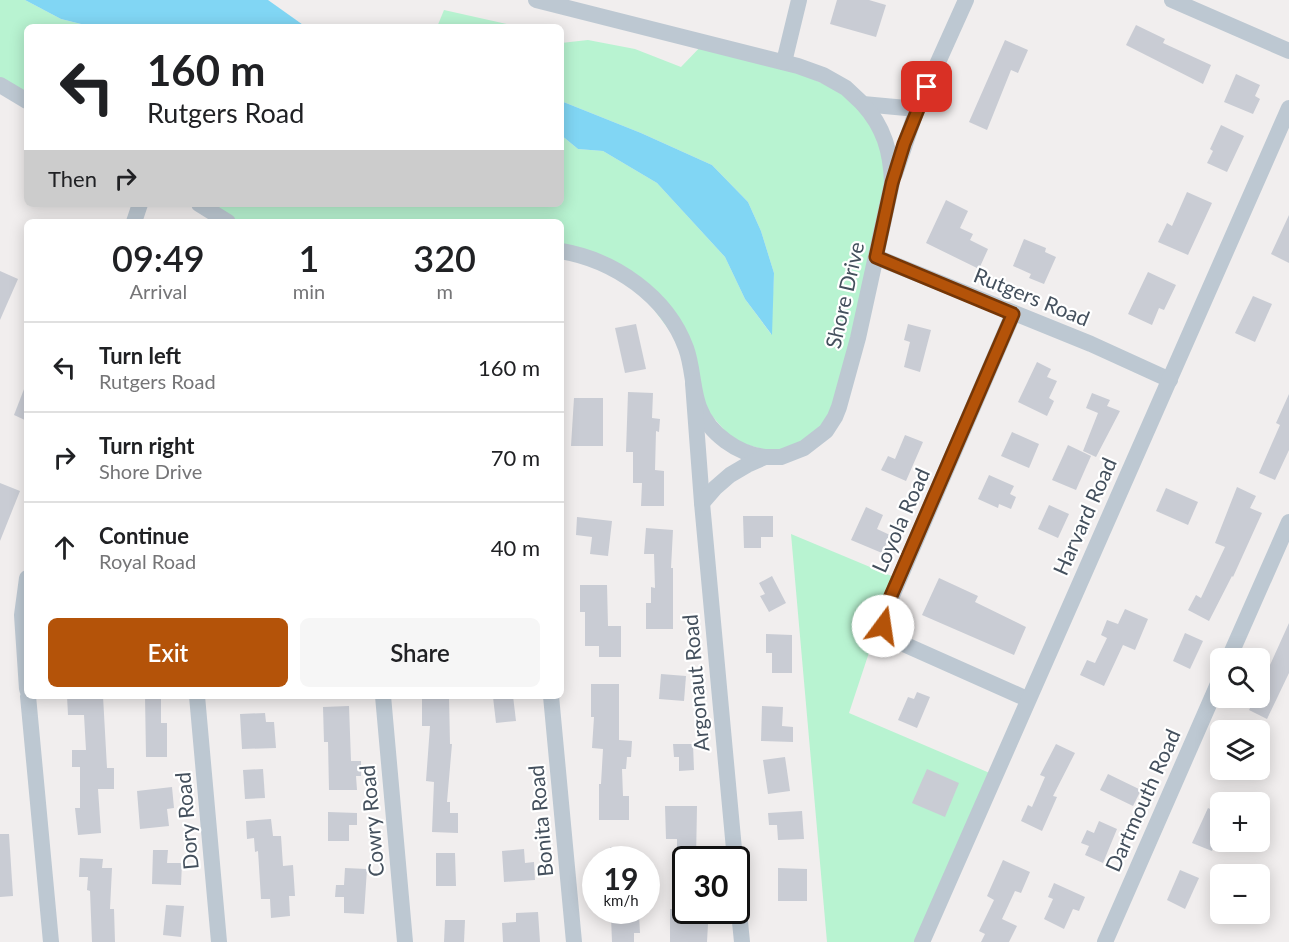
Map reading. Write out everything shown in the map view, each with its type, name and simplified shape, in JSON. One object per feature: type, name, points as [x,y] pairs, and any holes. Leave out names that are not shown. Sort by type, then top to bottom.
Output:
[{"type":"street","name":"Shore Drive","points":[[536,0],[784,62],[823,75],[846,88],[863,104],[881,128],[888,145],[892,183],[858,338],[835,417],[826,431],[804,448],[781,457],[765,457],[747,465],[730,475],[702,503]]},
{"type":"street","points":[[784,62],[799,0]]},
{"type":"street","points":[[892,183],[917,109],[966,0]]},
{"type":"street","points":[[1172,0],[1289,51]]},
{"type":"street","points":[[0,86],[24,99]]},
{"type":"street","points":[[863,104],[917,109]]},
{"type":"street","name":"Harvard Road","points":[[922,942],[1289,108]]},
{"type":"street","points":[[204,207],[223,219]]},
{"type":"street","points":[[564,252],[609,266],[646,291],[664,310],[686,348],[699,407],[706,422],[717,434],[747,453],[765,457]]},
{"type":"street","name":"Rutgers Road","points":[[876,257],[1091,344],[1170,380]]},
{"type":"street","name":"Loyola Road","points":[[1013,314],[882,619],[883,626],[891,638],[1027,699]]},
{"type":"street","points":[[693,383],[702,503]]},
{"type":"street","name":"Argonaut Road","points":[[702,503],[734,846]]},
{"type":"street","points":[[1233,648],[1289,522]]},
{"type":"street","points":[[24,600],[22,615],[24,644]]},
{"type":"street","points":[[28,699],[51,942]]},
{"type":"street","name":"Dory Road","points":[[197,699],[219,942]]},
{"type":"street","name":"Cowry Road","points":[[383,699],[405,942]]},
{"type":"street","name":"Bonita Road","points":[[551,699],[574,942]]},
{"type":"street","name":"Dartmouth Road","points":[[1105,942],[1210,702]]},
{"type":"street","points":[[740,924],[742,942]]},
{"type":"green space","points":[[0,0],[25,0],[61,19],[81,24],[24,24],[24,98],[0,84]]},
{"type":"green space","points":[[444,10],[507,24],[438,24]]},
{"type":"green space","points":[[588,40],[635,49],[681,67],[705,42],[757,53],[860,101],[894,159],[831,425],[784,455],[734,441],[705,408],[693,362],[623,268],[564,256],[564,219],[220,219],[201,207],[564,207],[564,137],[578,149],[603,151],[657,183],[725,257],[745,299],[771,334],[774,273],[761,231],[748,202],[712,165],[564,102],[564,43]]},
{"type":"green space","points":[[791,534],[894,577],[849,713],[992,774],[921,942],[827,942]]},
{"type":"water","points":[[25,0],[268,0],[302,24],[81,24],[61,19]]},
{"type":"water","points":[[564,102],[712,165],[748,202],[761,231],[774,273],[772,335],[745,299],[725,257],[657,183],[603,151],[578,149],[564,137]]},
{"type":"building","points":[[837,0],[869,0],[886,5],[876,37],[830,24]]},
{"type":"building","points":[[1136,25],[1165,39],[1163,43],[1211,65],[1203,84],[1126,45]]},
{"type":"building","points":[[1005,40],[1028,50],[1018,73],[1011,70],[987,130],[969,122]]},
{"type":"building","points":[[1236,74],[1260,85],[1255,96],[1260,99],[1253,114],[1224,102]]},
{"type":"building","points":[[1221,125],[1244,136],[1227,172],[1207,163],[1213,151],[1210,149]]},
{"type":"building","points":[[1187,192],[1212,203],[1188,255],[1158,242],[1167,223],[1172,226]]},
{"type":"building","points":[[946,200],[968,211],[960,228],[973,234],[970,240],[988,249],[979,269],[926,243]]},
{"type":"building","points":[[1289,215],[1289,263],[1271,254]]},
{"type":"building","points":[[1024,239],[1046,248],[1045,252],[1056,257],[1044,284],[1029,278],[1031,274],[1013,266]]},
{"type":"building","points":[[0,271],[18,279],[0,320]]},
{"type":"building","points":[[1148,272],[1176,285],[1164,310],[1159,308],[1152,325],[1128,314]]},
{"type":"building","points":[[1253,296],[1272,304],[1255,342],[1235,333]]},
{"type":"building","points":[[636,324],[646,369],[625,373],[615,328]]},
{"type":"building","points":[[908,324],[931,330],[920,372],[904,367],[910,342],[904,340]]},
{"type":"building","points":[[1037,362],[1051,369],[1047,377],[1057,381],[1049,398],[1054,401],[1047,416],[1018,402]]},
{"type":"building","points":[[24,389],[24,420],[14,415]]},
{"type":"building","points":[[628,392],[653,393],[652,418],[660,419],[659,432],[656,431],[655,470],[664,471],[664,506],[641,506],[642,483],[633,483],[633,452],[626,452]]},
{"type":"building","points":[[1092,393],[1110,400],[1107,406],[1120,411],[1096,457],[1083,451],[1098,413],[1086,408]]},
{"type":"building","points":[[1289,394],[1289,450],[1275,480],[1259,473],[1280,425],[1276,423]]},
{"type":"building","points":[[574,398],[603,398],[603,446],[571,446]]},
{"type":"building","points":[[1012,432],[1039,444],[1029,468],[1001,456]]},
{"type":"building","points":[[905,435],[923,442],[906,481],[881,470],[888,456],[895,459]]},
{"type":"building","points":[[1068,445],[1091,456],[1076,490],[1052,480]]},
{"type":"building","points":[[989,475],[1014,486],[1010,494],[1016,497],[1011,509],[999,504],[998,508],[978,499]]},
{"type":"building","points":[[0,483],[20,491],[0,541]]},
{"type":"building","points":[[1237,487],[1256,496],[1250,508],[1262,513],[1233,577],[1209,621],[1188,610],[1196,595],[1201,598],[1225,547],[1215,543]]},
{"type":"building","points":[[1166,488],[1198,502],[1188,525],[1156,511]]},
{"type":"building","points":[[1049,505],[1069,514],[1058,538],[1038,529]]},
{"type":"building","points":[[866,507],[883,515],[877,529],[890,535],[882,553],[851,540]]},
{"type":"building","points":[[743,516],[773,516],[773,537],[761,537],[761,548],[744,548]]},
{"type":"building","points":[[577,517],[612,521],[608,556],[590,554],[592,537],[576,535]]},
{"type":"building","points":[[646,528],[673,530],[671,568],[673,568],[673,629],[646,629],[646,603],[651,603],[651,587],[655,588],[654,554],[644,554]]},
{"type":"building","points":[[772,576],[786,603],[769,612],[760,596],[765,594],[759,583]]},
{"type":"building","points":[[939,578],[978,596],[975,602],[1026,627],[1014,655],[922,615]]},
{"type":"building","points":[[580,585],[607,585],[608,626],[621,626],[621,657],[599,657],[599,646],[585,646],[585,612],[580,612]]},
{"type":"building","points":[[1125,609],[1148,619],[1135,650],[1123,645],[1104,686],[1080,675],[1087,660],[1095,663],[1107,638],[1101,635],[1107,620],[1118,624]]},
{"type":"building","points":[[1289,623],[1289,673],[1267,719],[1249,710],[1250,708],[1270,708],[1270,665]]},
{"type":"building","points":[[1185,633],[1203,641],[1190,669],[1173,661]]},
{"type":"building","points":[[766,634],[792,635],[792,673],[772,673],[772,653],[766,653]]},
{"type":"building","points":[[661,674],[686,676],[684,701],[659,699]]},
{"type":"building","points":[[591,684],[619,684],[619,740],[632,741],[631,757],[627,757],[626,769],[622,769],[623,796],[629,796],[629,820],[599,820],[599,784],[601,784],[603,749],[592,748],[594,717],[591,717]]},
{"type":"building","points":[[917,692],[930,697],[917,728],[898,720],[908,697],[914,699]]},
{"type":"building","points":[[67,699],[103,699],[107,768],[114,768],[114,789],[98,789],[101,833],[78,835],[75,808],[80,808],[80,767],[72,767],[72,750],[86,750],[84,715],[68,715]]},
{"type":"building","points":[[145,699],[161,699],[161,723],[167,723],[167,757],[146,757]]},
{"type":"building","points":[[422,699],[449,699],[450,744],[452,744],[447,802],[450,802],[450,813],[458,813],[458,833],[432,832],[434,782],[426,781],[430,726],[422,726]]},
{"type":"building","points":[[493,699],[513,699],[516,721],[496,723]]},
{"type":"building","points":[[349,706],[351,761],[361,761],[361,776],[356,776],[357,790],[329,790],[328,742],[324,742],[323,707]]},
{"type":"building","points":[[762,706],[783,707],[782,726],[793,727],[793,742],[761,741]]},
{"type":"building","points":[[265,713],[266,722],[274,722],[276,748],[242,749],[240,714]]},
{"type":"building","points":[[673,744],[693,744],[694,770],[679,771],[679,757],[674,757]]},
{"type":"building","points":[[1056,744],[1075,753],[1053,796],[1057,797],[1042,831],[1021,821],[1028,805],[1032,807],[1045,777],[1040,775]]},
{"type":"building","points":[[785,757],[790,791],[768,794],[763,760]]},
{"type":"building","points":[[263,769],[265,798],[245,799],[243,770]]},
{"type":"building","points":[[927,769],[959,783],[945,817],[912,803]]},
{"type":"building","points":[[1108,774],[1141,790],[1133,806],[1100,790]]},
{"type":"building","points":[[172,787],[174,808],[167,809],[169,826],[140,829],[137,791]]},
{"type":"building","points":[[665,806],[697,806],[696,846],[677,846],[677,839],[666,839]]},
{"type":"building","points":[[1208,808],[1210,809],[1210,850],[1192,843]]},
{"type":"building","points":[[802,811],[804,839],[778,840],[777,825],[769,825],[768,813]]},
{"type":"building","points":[[328,812],[357,813],[357,825],[349,825],[349,841],[328,841]]},
{"type":"building","points":[[271,819],[273,836],[281,836],[283,866],[293,865],[295,896],[289,896],[290,916],[271,918],[270,899],[261,899],[258,851],[255,852],[254,838],[247,839],[246,821]]},
{"type":"building","points":[[1099,821],[1117,829],[1103,863],[1085,855],[1089,846],[1081,843],[1087,830],[1094,833]]},
{"type":"building","points":[[0,834],[9,834],[13,896],[0,897]]},
{"type":"building","points":[[524,849],[525,863],[534,862],[535,880],[504,882],[502,851]]},
{"type":"building","points":[[153,850],[168,850],[167,863],[182,863],[181,885],[152,884]]},
{"type":"building","points":[[436,853],[455,853],[456,886],[436,886]]},
{"type":"building","points":[[80,858],[103,859],[102,868],[112,868],[110,909],[114,909],[115,942],[92,942],[88,877],[79,877]]},
{"type":"building","points":[[1003,860],[1030,872],[1021,893],[1015,891],[1002,919],[1017,926],[1009,942],[981,942],[985,934],[979,931],[994,900],[987,896]]},
{"type":"building","points":[[345,868],[367,869],[364,914],[344,913],[344,897],[335,897],[336,885],[344,885]]},
{"type":"building","points":[[778,868],[807,869],[807,901],[778,901]]},
{"type":"building","points":[[1180,870],[1199,878],[1185,909],[1167,900]]},
{"type":"building","points":[[1054,883],[1085,897],[1079,911],[1073,909],[1064,929],[1044,919],[1053,899],[1048,897]]},
{"type":"building","points":[[166,905],[184,906],[181,937],[163,935]]},
{"type":"building","points":[[670,909],[672,909],[672,924],[708,924],[707,942],[670,942]]},
{"type":"building","points":[[538,912],[540,942],[503,942],[502,923],[516,922],[516,913]]},
{"type":"building","points":[[445,920],[465,920],[464,942],[444,942]]},
{"type":"building","points":[[611,924],[640,924],[640,933],[634,933],[634,942],[612,942]]},
{"type":"route","points":[[883,626],[884,612],[1013,314],[876,257],[892,183],[904,144],[927,87]]}]
